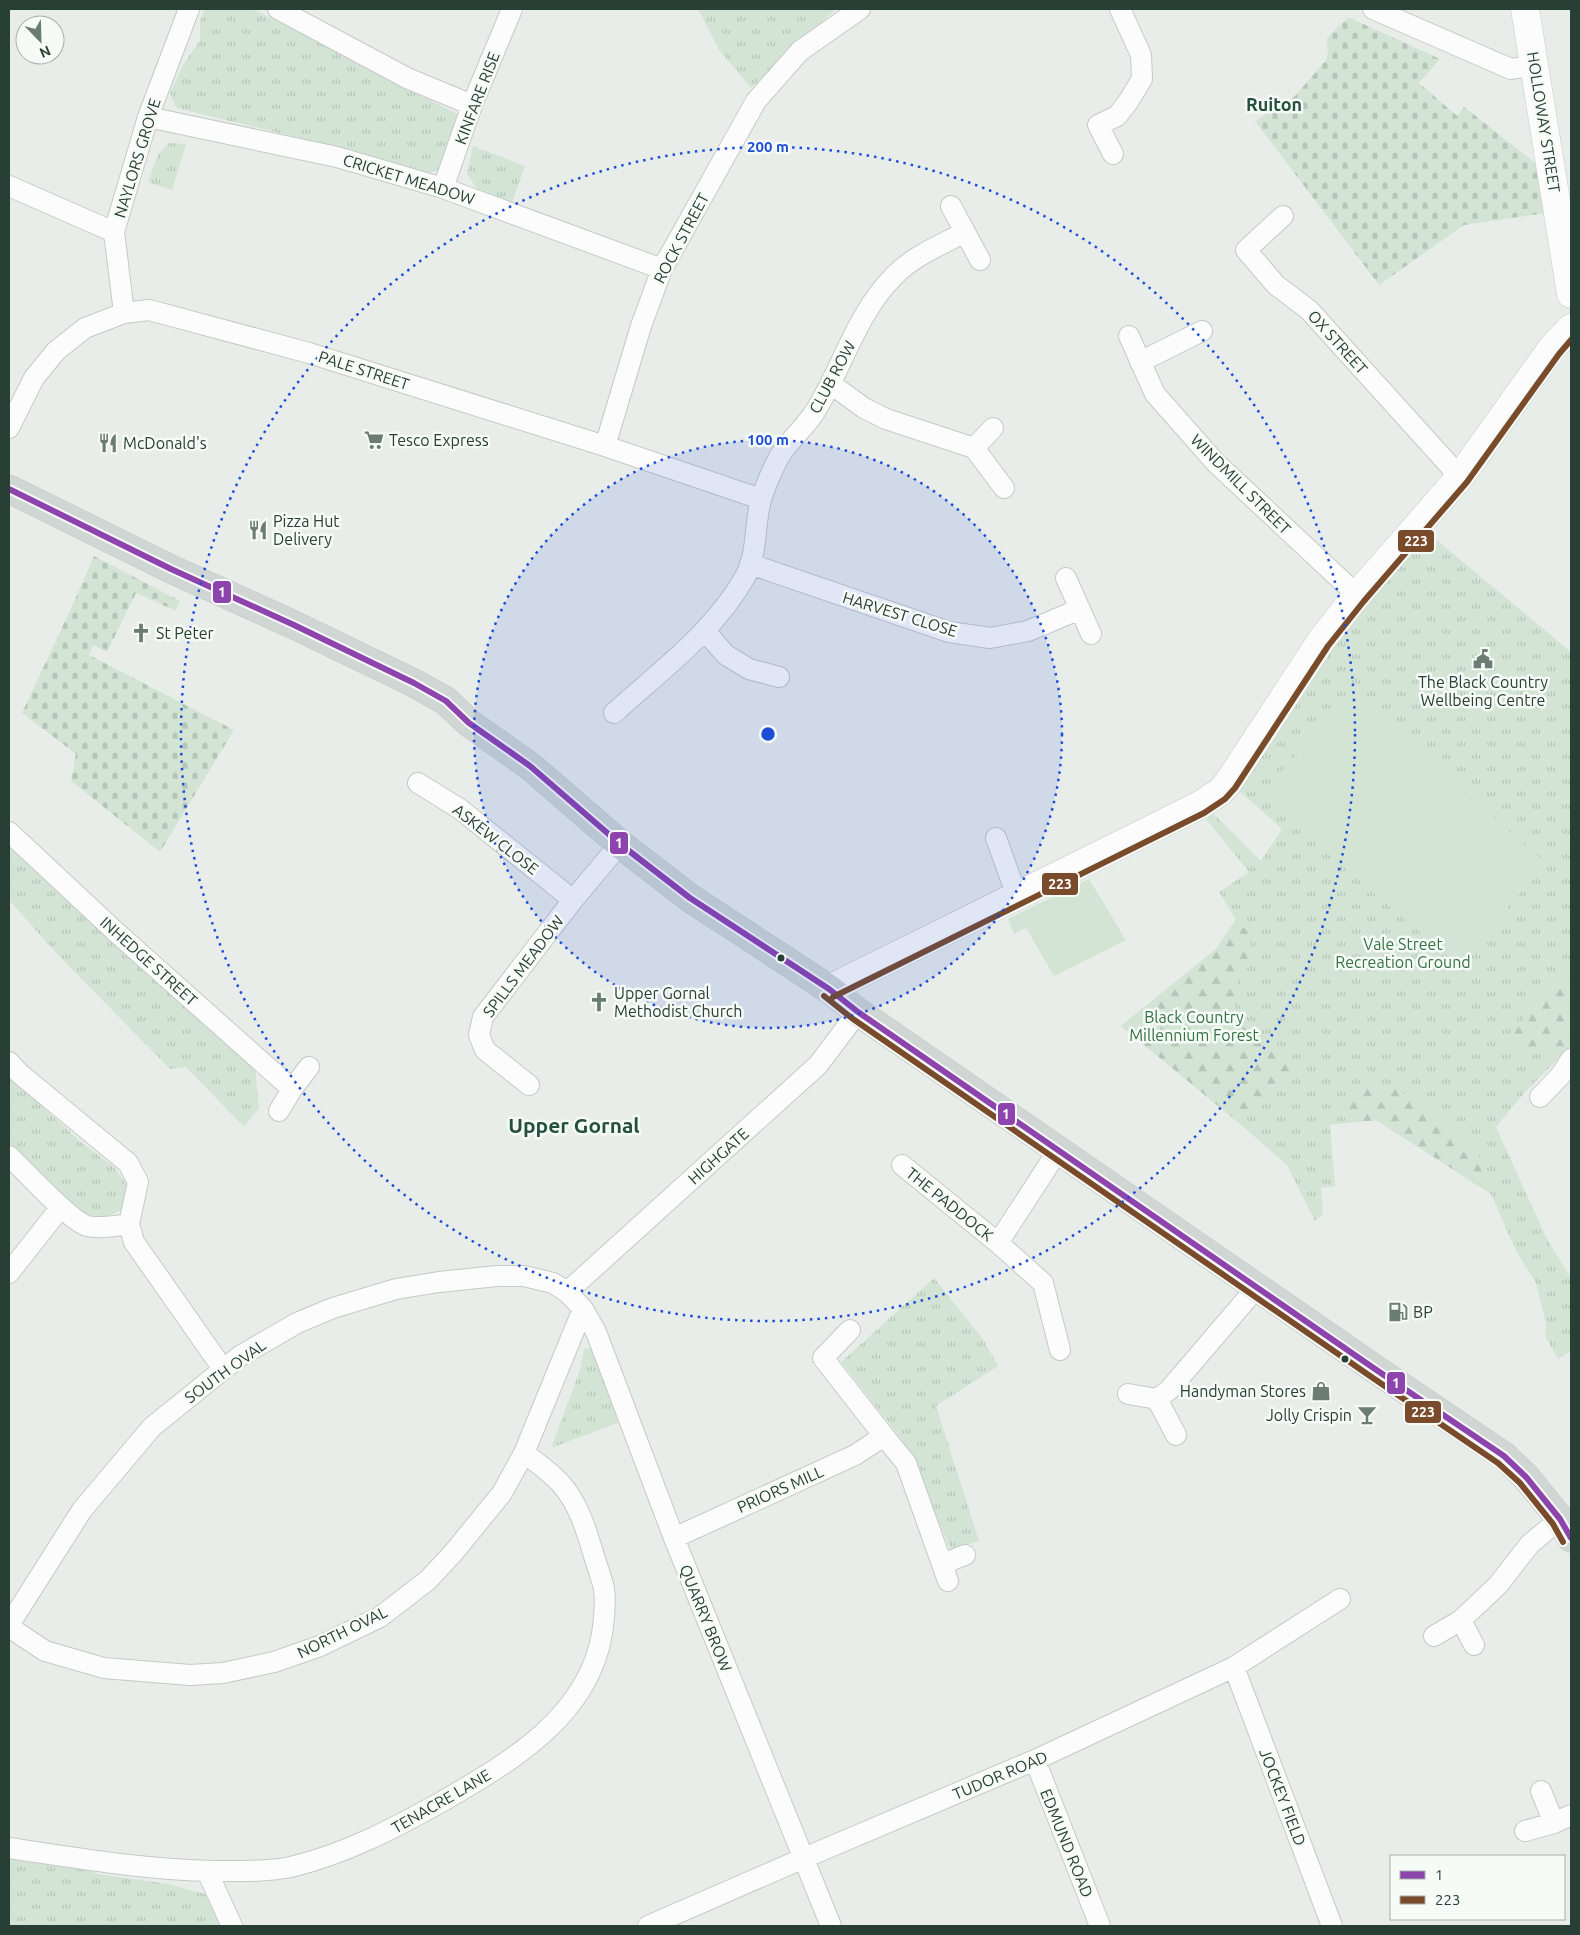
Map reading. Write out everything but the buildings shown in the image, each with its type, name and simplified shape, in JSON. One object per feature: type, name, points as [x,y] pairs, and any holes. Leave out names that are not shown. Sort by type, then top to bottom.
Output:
[{"type":"main road","points":[[9,489],[171,569],[294,625],[414,683],[446,701],[469,723],[530,766],[620,844],[690,898],[830,989],[858,1012],[1375,1370],[1504,1456],[1526,1476],[1565,1528]]},
{"type":"street","name":"NAYLORS GROVE","points":[[124,313],[114,232],[148,117],[189,9]]},
{"type":"street","points":[[278,9],[407,78],[472,106]]},
{"type":"street","name":"KINFARE RISE","points":[[444,188],[472,106],[512,9]]},
{"type":"street","name":"ROCK STREET","points":[[605,446],[641,326],[662,269],[756,101],[800,51],[860,9]]},
{"type":"street","points":[[1114,154],[1098,125],[1117,116],[1142,79],[1141,55],[1120,9]]},
{"type":"street","points":[[1373,9],[1511,69],[1535,65]]},
{"type":"street","name":"HOLLOWAY STREET","points":[[1525,9],[1571,294]]},
{"type":"street","name":"CRICKET MEADOW","points":[[148,117],[337,157],[444,188],[662,269]]},
{"type":"street","points":[[9,186],[114,232]]},
{"type":"street","points":[[952,206],[980,260]]},
{"type":"street","name":"OX STREET","points":[[1283,216],[1246,250],[1276,285],[1310,310],[1460,477]]},
{"type":"street","name":"CLUB ROW","points":[[614,713],[705,631],[745,576],[750,564],[761,499],[782,452],[815,412],[831,384],[865,312],[894,275],[926,252],[965,232]]},
{"type":"street","name":"PALE STREET","points":[[9,428],[34,378],[56,351],[85,328],[124,313],[149,310],[309,353],[605,446],[761,499]]},
{"type":"street","points":[[830,989],[1200,805],[1220,792],[1228,784],[1321,641],[1357,595],[1460,477],[1552,348],[1571,328]]},
{"type":"street","points":[[1140,362],[1202,331]]},
{"type":"street","name":"WINDMILL STREET","points":[[1129,336],[1155,394],[1216,463],[1357,595]]},
{"type":"street","points":[[831,384],[864,408],[886,419],[974,448],[1004,488]]},
{"type":"street","points":[[974,448],[993,428]]},
{"type":"street","name":"HARVEST CLOSE","points":[[750,564],[950,632],[990,638],[1028,631],[1080,609]]},
{"type":"street","points":[[1066,578],[1091,634]]},
{"type":"street","points":[[705,631],[726,655],[749,669],[779,677]]},
{"type":"street","name":"ASKEW CLOSE","points":[[418,783],[460,809],[573,900]]},
{"type":"street","name":"INHEDGE STREET","points":[[9,832],[116,932],[292,1088]]},
{"type":"street","points":[[996,838],[1017,896]]},
{"type":"street","name":"SPILLS MEADOW","points":[[529,1085],[485,1050],[479,1035],[482,1017],[573,900],[620,844]]},
{"type":"street","name":"HIGHGATE","points":[[567,1292],[818,1066],[858,1012]]},
{"type":"street","points":[[1540,1096],[1561,1075],[1571,1059]]},
{"type":"street","points":[[9,1062],[19,1073],[128,1163],[138,1182],[129,1224],[134,1242],[222,1369]]},
{"type":"street","points":[[280,1111],[292,1088],[308,1068]]},
{"type":"street","name":"THE PADDOCK","points":[[998,1243],[1059,1150]]},
{"type":"street","points":[[9,1156],[61,1207],[85,1225],[100,1228],[129,1224]]},
{"type":"street","name":"THE PADDOCK","points":[[902,1165],[998,1243],[1043,1283],[1060,1350]]},
{"type":"street","points":[[9,1273],[61,1207]]},
{"type":"street","name":"SOUTH OVAL","points":[[9,1626],[82,1510],[152,1427],[222,1369],[263,1342],[297,1323],[361,1298],[396,1289],[497,1276],[524,1276],[553,1283],[567,1292]]},
{"type":"street","points":[[1128,1394],[1157,1399],[1169,1390],[1257,1287]]},
{"type":"street","points":[[567,1292],[583,1309]]},
{"type":"street","name":"NORTH OVAL","points":[[9,1626],[45,1652],[104,1668],[190,1675],[223,1673],[274,1662],[320,1646],[380,1617],[428,1580],[454,1552],[502,1493],[524,1453],[583,1309]]},
{"type":"street","name":"QUARRY BROW","points":[[583,1309],[596,1332],[674,1538],[831,1926]]},
{"type":"street","points":[[850,1330],[823,1358],[906,1463],[945,1572],[965,1555]]},
{"type":"street","points":[[1157,1399],[1176,1435]]},
{"type":"street","name":"PRIORS MILL","points":[[674,1538],[855,1455],[884,1436]]},
{"type":"street","name":"TENACRE LANE","points":[[9,1848],[149,1869],[245,1872],[288,1867],[317,1860],[381,1835],[483,1778],[531,1745],[569,1707],[586,1681],[599,1651],[604,1618],[604,1589],[580,1512],[562,1484],[524,1453]]},
{"type":"street","points":[[1434,1636],[1460,1620],[1498,1585],[1530,1544],[1565,1528]]},
{"type":"street","name":"TUDOR ROAD","points":[[648,1926],[1035,1760],[1234,1668],[1340,1599]]},
{"type":"street","points":[[1460,1620],[1474,1645]]},
{"type":"street","name":"JOCKEY FIELD","points":[[1234,1668],[1332,1926]]},
{"type":"street","name":"EDMUND ROAD","points":[[1035,1760],[1100,1926]]},
{"type":"street","points":[[1525,1831],[1562,1819],[1541,1791]]},
{"type":"street","points":[[207,1871],[232,1926]]},
{"type":"green space","points":[[205,9],[253,9],[457,114],[438,170],[427,174],[292,136],[176,108],[170,93],[183,65],[200,40],[200,21]]},
{"type":"green space","points":[[698,9],[836,9],[751,88],[719,50]]},
{"type":"green space","points":[[1348,17],[1440,59],[1419,83],[1457,116],[1464,107],[1538,165],[1546,213],[1464,225],[1379,285],[1255,121],[1294,97],[1326,60],[1328,51],[1327,38]]},
{"type":"green space","points":[[169,143],[186,144],[172,190],[148,182],[158,154]]},
{"type":"green space","points":[[473,146],[525,166],[512,202],[477,189],[467,174]]},
{"type":"green space","name":"Vale Street Recreation Ground","points":[[1426,531],[1571,652],[1571,1046],[1525,1092],[1496,1127],[1547,1239],[1571,1278],[1571,1351],[1558,1359],[1545,1336],[1546,1324],[1536,1283],[1515,1249],[1491,1194],[1376,1120],[1330,1125],[1335,1186],[1321,1188],[1323,1214],[1315,1221],[1287,1165],[1121,1026],[1216,949],[1236,920],[1219,892],[1249,872],[1206,819],[1213,813],[1261,861],[1282,829],[1236,788],[1347,615]]},
{"type":"green space","points":[[94,556],[180,601],[176,611],[136,593],[107,652],[93,645],[89,655],[234,730],[160,852],[71,781],[76,754],[22,713]]},
{"type":"green space","points":[[1349,694],[1546,863],[1458,965],[1261,796]]},
{"type":"green space","points":[[9,842],[255,1067],[259,1108],[244,1127],[186,1067],[170,1069],[59,956],[9,900]]},
{"type":"green space","points":[[1089,879],[1126,940],[1054,976],[1026,928],[1014,934],[1008,919]]},
{"type":"green space","name":"Black Country Millennium Forest","points":[[1236,919],[1252,936],[1248,959],[1234,991],[1236,1009],[1247,1022],[1284,1051],[1295,1071],[1240,1124],[1121,1026],[1216,949]]},
{"type":"green space","points":[[1571,974],[1571,1046],[1569,1048],[1517,1048],[1507,1041],[1536,1001]]},
{"type":"green space","points":[[9,1076],[82,1143],[114,1167],[126,1184],[127,1196],[121,1210],[105,1218],[82,1213],[9,1144]]},
{"type":"green space","points":[[1389,1084],[1453,1125],[1486,1165],[1479,1186],[1376,1120],[1344,1123],[1352,1095],[1364,1085]]},
{"type":"green space","points":[[934,1278],[983,1339],[998,1366],[936,1406],[979,1541],[951,1550],[903,1441],[841,1362]]},
{"type":"green space","points":[[590,1348],[596,1354],[618,1423],[551,1448],[580,1370],[584,1349]]},
{"type":"green space","points":[[9,1848],[57,1855],[97,1874],[168,1884],[205,1894],[220,1926],[9,1926]]},
{"type":"transit line","name":"223","points":[[833,997],[1204,813],[1225,799],[1235,788],[1328,646],[1364,601],[1467,482],[1571,340]]},
{"type":"transit line","name":"1","points":[[9,489],[171,569],[294,625],[414,683],[446,701],[469,723],[530,766],[620,844],[690,898],[829,989],[858,1012],[1504,1456],[1526,1477],[1560,1519],[1571,1538]]},
{"type":"transit line","name":"223","points":[[824,996],[853,1019],[1498,1463],[1520,1483],[1553,1524],[1563,1542]]},
{"type":"place","name":"Tesco Express","points":[[374,440]]},
{"type":"place","name":"McDonald's","points":[[108,443]]},
{"type":"place","name":"Pizza Hut Delivery","points":[[258,530]]},
{"type":"place","name":"St Peter","points":[[141,633]]},
{"type":"place","name":"The Black Country Wellbeing Centre","points":[[1483,659]]},
{"type":"place","name":"Upper Gornal Methodist Church","points":[[599,1002]]},
{"type":"place","name":"BP","points":[[1398,1312]]},
{"type":"place","name":"Handyman Stores","points":[[1321,1391]]},
{"type":"place","name":"Jolly Crispin","points":[[1367,1415]]},
{"type":"district","name":"Ruiton","points":[[1274,105]]},
{"type":"district","name":"Upper Gornal","points":[[574,1126]]}]
